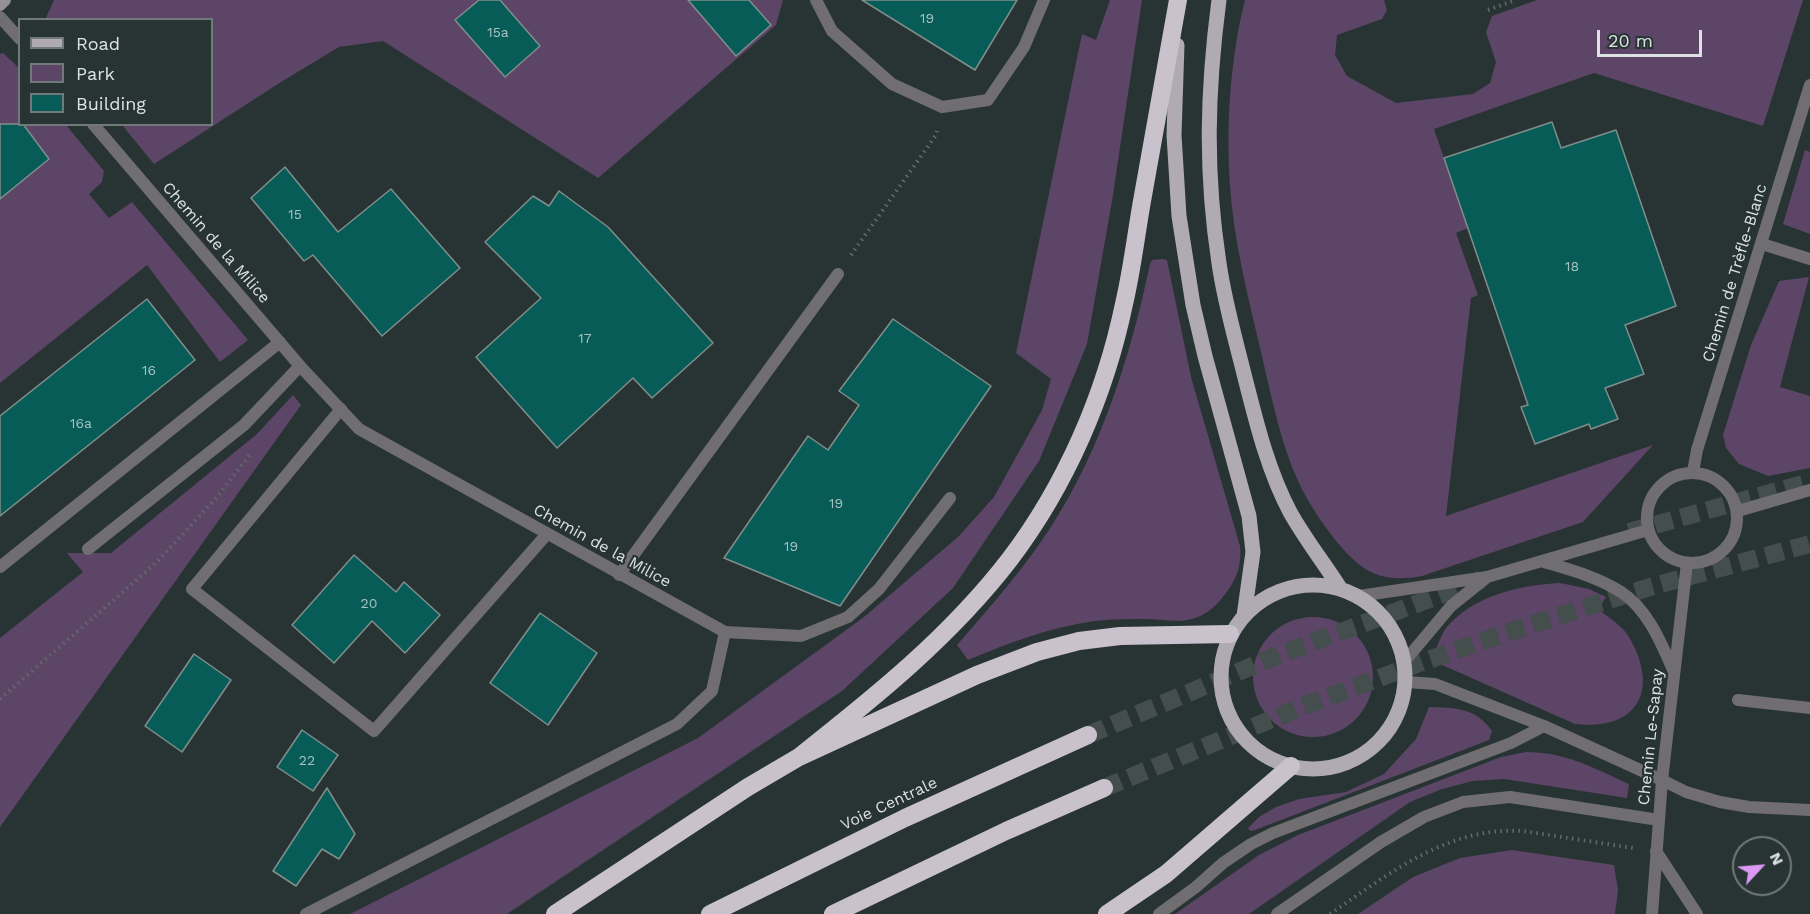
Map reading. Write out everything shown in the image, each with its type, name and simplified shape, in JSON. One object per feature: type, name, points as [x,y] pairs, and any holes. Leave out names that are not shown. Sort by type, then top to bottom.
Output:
[{"type":"highway","points":[[799,757],[872,700],[960,618],[1010,558],[1046,505],[1066,468],[1104,379],[1124,305],[1179,0]]},
{"type":"highway","points":[[555,914],[799,757],[959,683],[1037,652],[1079,641],[1099,638],[1230,634]]},
{"type":"highway","name":"Voie Centrale","points":[[710,914],[905,818],[1088,735]]},
{"type":"highway","points":[[1107,914],[1166,874],[1291,766]]},
{"type":"highway","points":[[833,914],[1006,831],[1104,788]]},
{"type":"main road","points":[[1179,0],[1174,82],[1179,216],[1193,305],[1204,356],[1249,516],[1252,552],[1244,616]]},
{"type":"main road","points":[[1219,0],[1209,88],[1208,171],[1219,266],[1256,421],[1276,482],[1291,513],[1340,588]]},
{"type":"main road","points":[[1300,585],[1340,588],[1359,596],[1383,617],[1394,632],[1404,662],[1406,682],[1401,702],[1387,734],[1365,754],[1346,764],[1320,769],[1305,769],[1275,761],[1261,753],[1238,731],[1229,716],[1225,702],[1222,669],[1225,645],[1230,634],[1244,616],[1259,602],[1300,585]]},
{"type":"street","points":[[0,5],[6,0]]},
{"type":"street","points":[[816,0],[832,31],[892,84],[942,107],[988,100],[1024,47],[1044,0]]},
{"type":"street","points":[[0,17],[18,37]]},
{"type":"street","name":"Chemin de Trèfle-Blanc","points":[[1693,472],[1697,450],[1810,85]]},
{"type":"street","name":"Chemin de la Milice","points":[[95,126],[300,366],[359,429],[725,632]]},
{"type":"street","points":[[1762,244],[1810,259]]},
{"type":"street","points":[[619,575],[838,274]]},
{"type":"street","points":[[0,567],[280,342]]},
{"type":"street","points":[[88,549],[244,425],[300,366]]},
{"type":"street","points":[[341,409],[192,589],[374,731],[548,534]]},
{"type":"street","points":[[1693,472],[1709,475],[1722,483],[1732,496],[1738,511],[1733,538],[1725,550],[1701,563],[1674,560],[1663,553],[1648,530],[1647,513],[1652,497],[1662,483],[1677,474],[1693,472]]},
{"type":"street","points":[[1738,511],[1810,490]]},
{"type":"street","points":[[306,914],[677,724],[712,691],[725,632],[801,636],[848,617],[879,589],[950,498]]},
{"type":"street","points":[[1359,596],[1486,577],[1648,530]]},
{"type":"street","points":[[1543,561],[1586,574],[1623,593],[1642,612],[1659,640],[1674,672]]},
{"type":"street","name":"Chemin Le-Sapay","points":[[1652,914],[1662,780],[1687,563]]},
{"type":"street","points":[[1404,662],[1451,606],[1486,577]]},
{"type":"street","points":[[1406,682],[1435,684],[1544,726],[1686,792],[1720,802],[1749,807],[1810,810]]},
{"type":"street","points":[[1738,700],[1810,708]]},
{"type":"street","points":[[1159,914],[1196,887],[1223,863],[1251,844],[1273,833],[1511,743],[1544,726]]},
{"type":"street","points":[[1277,914],[1381,842],[1424,817],[1462,802],[1510,797],[1659,820]]},
{"type":"street","points":[[1656,851],[1697,914]]},
{"type":"path","points":[[1488,10],[1516,0]]},
{"type":"path","points":[[838,274],[936,135],[942,107]]},
{"type":"path","points":[[0,699],[157,562],[218,496],[253,450]]},
{"type":"path","points":[[1330,914],[1399,867],[1442,845],[1474,834],[1506,830],[1523,831],[1630,848]]},
{"type":"green space","points":[[54,0],[783,0],[776,25],[598,178],[383,41],[339,47],[213,126],[213,18],[46,18]]},
{"type":"green space","points":[[1110,0],[1142,0],[1112,201],[1087,344],[1039,461],[953,588],[842,691],[507,914],[350,914],[698,738],[864,617],[959,536],[994,497],[1042,410],[1051,379],[1016,353],[1082,34],[1096,40]]},
{"type":"green space","points":[[1245,0],[1384,0],[1387,10],[1382,19],[1337,35],[1335,55],[1347,76],[1396,103],[1473,94],[1490,83],[1496,62],[1486,32],[1492,16],[1537,0],[1803,0],[1763,126],[1594,73],[1434,129],[1468,228],[1456,233],[1478,295],[1471,298],[1446,516],[1653,445],[1583,522],[1422,576],[1397,578],[1385,577],[1363,568],[1343,549],[1315,513],[1295,475],[1278,423],[1235,228],[1230,186],[1229,116],[1236,45]]},
{"type":"green space","points":[[3,53],[18,67],[18,126],[67,126],[104,171],[102,182],[89,194],[109,218],[132,202],[248,340],[220,362],[147,265],[0,383],[0,54]]},
{"type":"green space","points":[[123,126],[213,126],[154,164]]},
{"type":"green space","points":[[1805,150],[1810,152],[1810,234],[1783,224]]},
{"type":"green space","points":[[1152,260],[1167,260],[1191,377],[1240,546],[1238,571],[1233,582],[1216,605],[1190,620],[1115,619],[1078,624],[1030,636],[968,660],[957,645],[999,597],[1038,546],[1059,514],[1094,446],[1121,375],[1150,264]]},
{"type":"green space","points":[[1809,277],[1780,387],[1810,396],[1810,468],[1768,476],[1739,464],[1726,448],[1723,435],[1751,345],[1779,281]]},
{"type":"green space","points":[[293,395],[301,405],[0,827],[0,638],[83,572],[67,553],[111,553],[257,434]]},
{"type":"green space","points":[[1560,583],[1589,589],[1606,597],[1598,609],[1626,633],[1638,656],[1642,674],[1642,690],[1637,703],[1628,714],[1614,721],[1575,724],[1440,664],[1434,653],[1446,628],[1470,607],[1514,589]]},
{"type":"green space","points":[[1313,617],[1336,622],[1355,635],[1368,654],[1373,677],[1368,700],[1355,719],[1336,732],[1313,737],[1290,732],[1271,719],[1258,700],[1253,677],[1258,654],[1271,635],[1290,622]]},
{"type":"green space","points":[[1429,707],[1464,710],[1479,717],[1492,731],[1489,740],[1250,831],[1248,828],[1259,817],[1276,807],[1299,799],[1346,792],[1384,774],[1416,739]]},
{"type":"green space","points":[[1526,752],[1567,758],[1603,772],[1629,784],[1627,798],[1504,779],[1473,781],[1442,789],[1410,802],[1249,914],[1175,914],[1259,855],[1298,835],[1501,757]]},
{"type":"green space","points":[[1512,850],[1614,865],[1618,890],[1615,914],[1358,914],[1413,877],[1460,858]]},
{"type":"building","points":[[479,0],[500,0],[540,46],[505,77],[455,20]]},
{"type":"building","points":[[688,0],[749,0],[771,25],[736,56]]},
{"type":"building","points":[[862,0],[1017,0],[975,70]]},
{"type":"building","points":[[1552,122],[1561,148],[1616,130],[1676,306],[1625,325],[1644,374],[1605,388],[1618,419],[1591,429],[1589,424],[1535,444],[1521,407],[1528,405],[1444,158]]},
{"type":"building","points":[[0,124],[18,124],[18,126],[24,126],[49,159],[0,199]]},
{"type":"building","points":[[285,167],[338,232],[391,189],[460,268],[382,336],[313,255],[304,261],[251,198]]},
{"type":"building","points":[[559,191],[608,227],[713,343],[652,398],[633,378],[557,448],[476,357],[541,298],[485,242],[533,196],[549,206]]},
{"type":"building","points":[[147,299],[195,360],[0,516],[0,416]]},
{"type":"building","points":[[893,319],[991,386],[840,606],[724,558],[808,436],[828,450],[859,405],[839,391]]},
{"type":"building","points":[[354,555],[396,592],[404,582],[440,615],[405,653],[372,621],[334,663],[292,625]]},
{"type":"building","points":[[540,613],[597,653],[548,725],[490,683]]},
{"type":"building","points":[[194,654],[231,680],[182,752],[145,726]]},
{"type":"building","points":[[302,730],[338,755],[313,791],[277,767]]},
{"type":"building","points":[[327,788],[355,834],[339,859],[322,849],[296,886],[273,871]]},
{"type":"tunnel","points":[[1629,532],[1810,482]]},
{"type":"tunnel","points":[[1104,788],[1304,706],[1425,661],[1650,587],[1810,544]]},
{"type":"tunnel","points":[[1088,735],[1281,654],[1486,578]]}]
